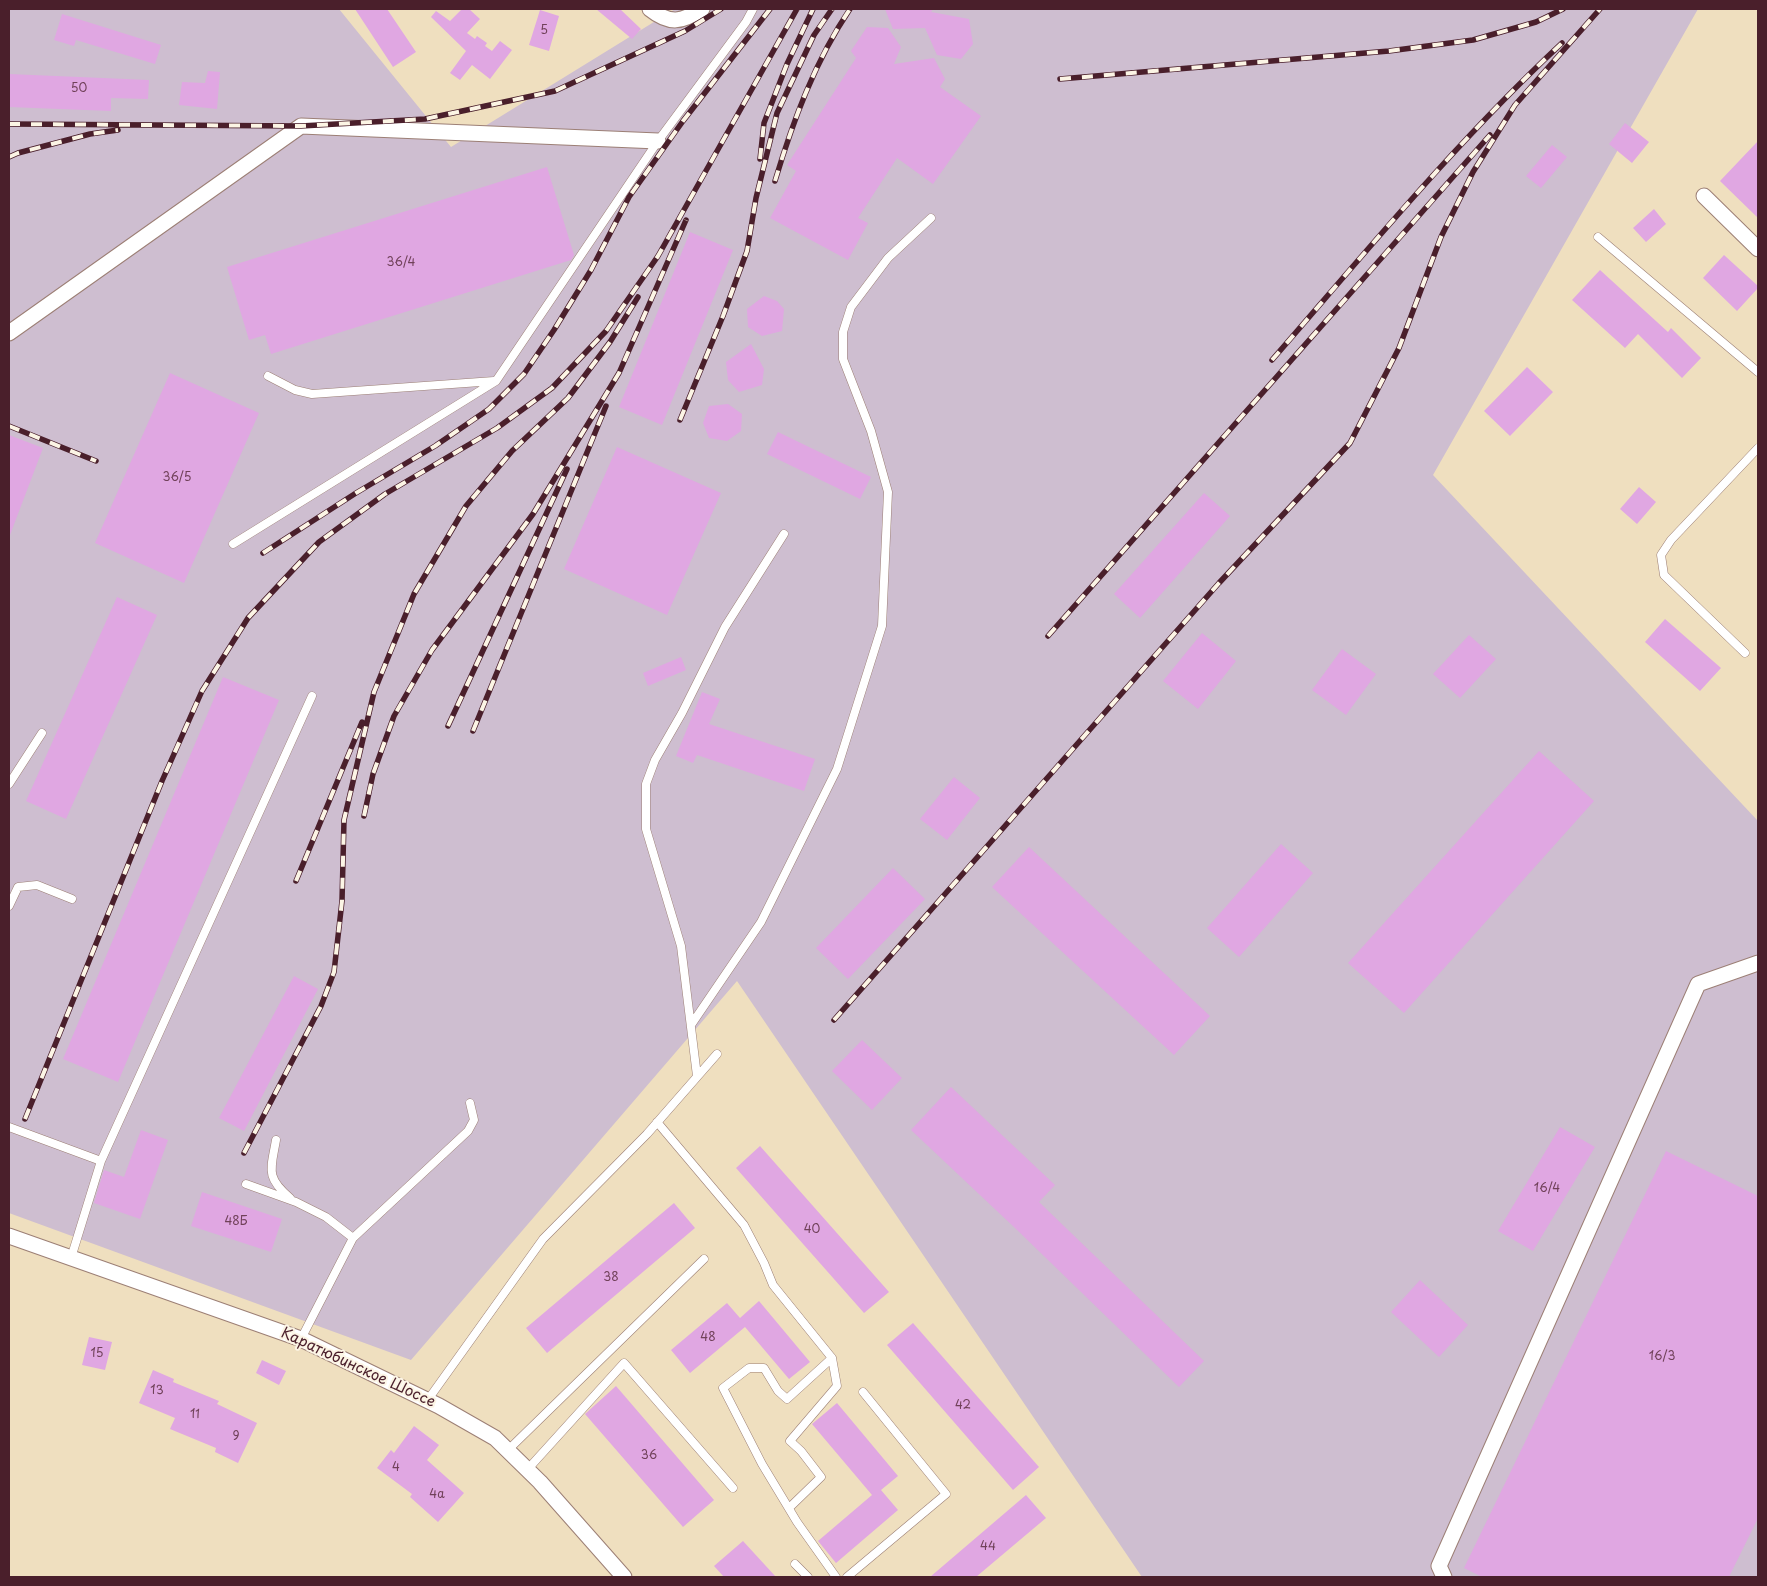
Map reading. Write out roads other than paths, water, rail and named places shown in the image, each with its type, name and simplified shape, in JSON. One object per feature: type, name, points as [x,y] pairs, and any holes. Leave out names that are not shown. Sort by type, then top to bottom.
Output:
[{"type":"street","points":[[654,12],[670,20],[688,18],[702,9]]},
{"type":"street","points":[[9,333],[301,126],[658,140]]},
{"type":"street","points":[[1704,196],[1758,249]]},
{"type":"street","points":[[1444,1577],[1439,1566],[1698,984],[1758,963]]},
{"type":"street","name":"Каратюбинское Шоссе","points":[[9,1236],[302,1339],[439,1406],[494,1438],[527,1470],[624,1577]]},
{"type":"lane","points":[[233,544],[496,381],[658,140],[740,30],[753,9]]},
{"type":"lane","points":[[691,1026],[761,922],[837,769],[882,626],[888,492],[871,431],[843,360],[843,332],[851,307],[882,265],[931,218]]},
{"type":"lane","points":[[1598,237],[1758,372]]},
{"type":"lane","points":[[268,376],[295,390],[312,394],[496,381]]},
{"type":"lane","points":[[1745,653],[1664,575],[1661,555],[1671,540],[1758,448]]},
{"type":"lane","points":[[697,1076],[681,946],[646,829],[646,784],[655,760],[682,713],[725,627],[784,534]]},
{"type":"lane","points":[[71,1258],[100,1161],[312,696]]},
{"type":"lane","points":[[9,784],[42,733]]},
{"type":"lane","points":[[9,906],[18,887],[37,885],[72,899]]},
{"type":"lane","points":[[427,1401],[543,1239],[657,1122],[717,1054]]},
{"type":"lane","points":[[302,1339],[353,1238],[468,1131],[474,1120],[470,1103]]},
{"type":"lane","points":[[657,1122],[744,1225],[773,1285],[832,1358],[837,1386],[790,1441],[801,1451],[821,1477],[789,1508]]},
{"type":"lane","points":[[9,1127],[100,1161]]},
{"type":"lane","points":[[276,1140],[271,1172],[279,1188],[296,1202]]},
{"type":"lane","points":[[246,1184],[296,1202],[326,1217],[353,1238]]},
{"type":"lane","points":[[507,1451],[704,1259]]},
{"type":"lane","points":[[832,1358],[787,1399],[778,1391],[764,1368],[749,1368],[723,1388],[762,1464],[789,1508],[836,1577]]},
{"type":"lane","points":[[527,1470],[624,1363],[733,1488]]},
{"type":"lane","points":[[847,1577],[946,1494],[863,1392]]},
{"type":"lane","points":[[795,1564],[808,1577]]},
{"type":"railway","points":[[9,124],[301,126],[425,119],[555,91],[685,31],[721,9]]},
{"type":"railway","points":[[263,553],[356,493],[435,446],[489,409],[524,374],[591,270],[629,197],[683,121],[770,9]]},
{"type":"railway","points":[[25,1119],[162,781],[202,691],[248,618],[319,542],[385,494],[497,428],[552,388],[606,331],[658,256],[797,9]]},
{"type":"railway","points":[[760,159],[764,123],[787,64],[813,9]]},
{"type":"railway","points":[[680,420],[723,316],[747,251],[756,198],[777,113],[814,35],[832,9]]},
{"type":"railway","points":[[775,181],[789,136],[806,92],[826,49],[850,9]]},
{"type":"railway","points":[[1060,79],[1389,51],[1473,40],[1536,22],[1563,9]]},
{"type":"railway","points":[[834,1020],[1219,583],[1350,443],[1399,348],[1441,237],[1473,172],[1515,105],[1600,9]]},
{"type":"railway","points":[[1272,360],[1449,158],[1523,80],[1562,43]]},
{"type":"railway","points":[[9,157],[90,134],[118,130]]},
{"type":"railway","points":[[1048,636],[1490,135]]},
{"type":"railway","points":[[364,816],[373,774],[394,716],[432,650],[533,514],[619,373],[686,220]]},
{"type":"railway","points":[[244,1153],[321,1006],[334,972],[342,901],[344,820],[374,692],[414,594],[466,506],[512,451],[568,398],[610,342],[638,297]]},
{"type":"railway","points":[[473,731],[606,406]]},
{"type":"railway","points":[[9,426],[96,461]]},
{"type":"railway","points":[[448,726],[567,469]]},
{"type":"railway","points":[[296,881],[362,722]]}]
